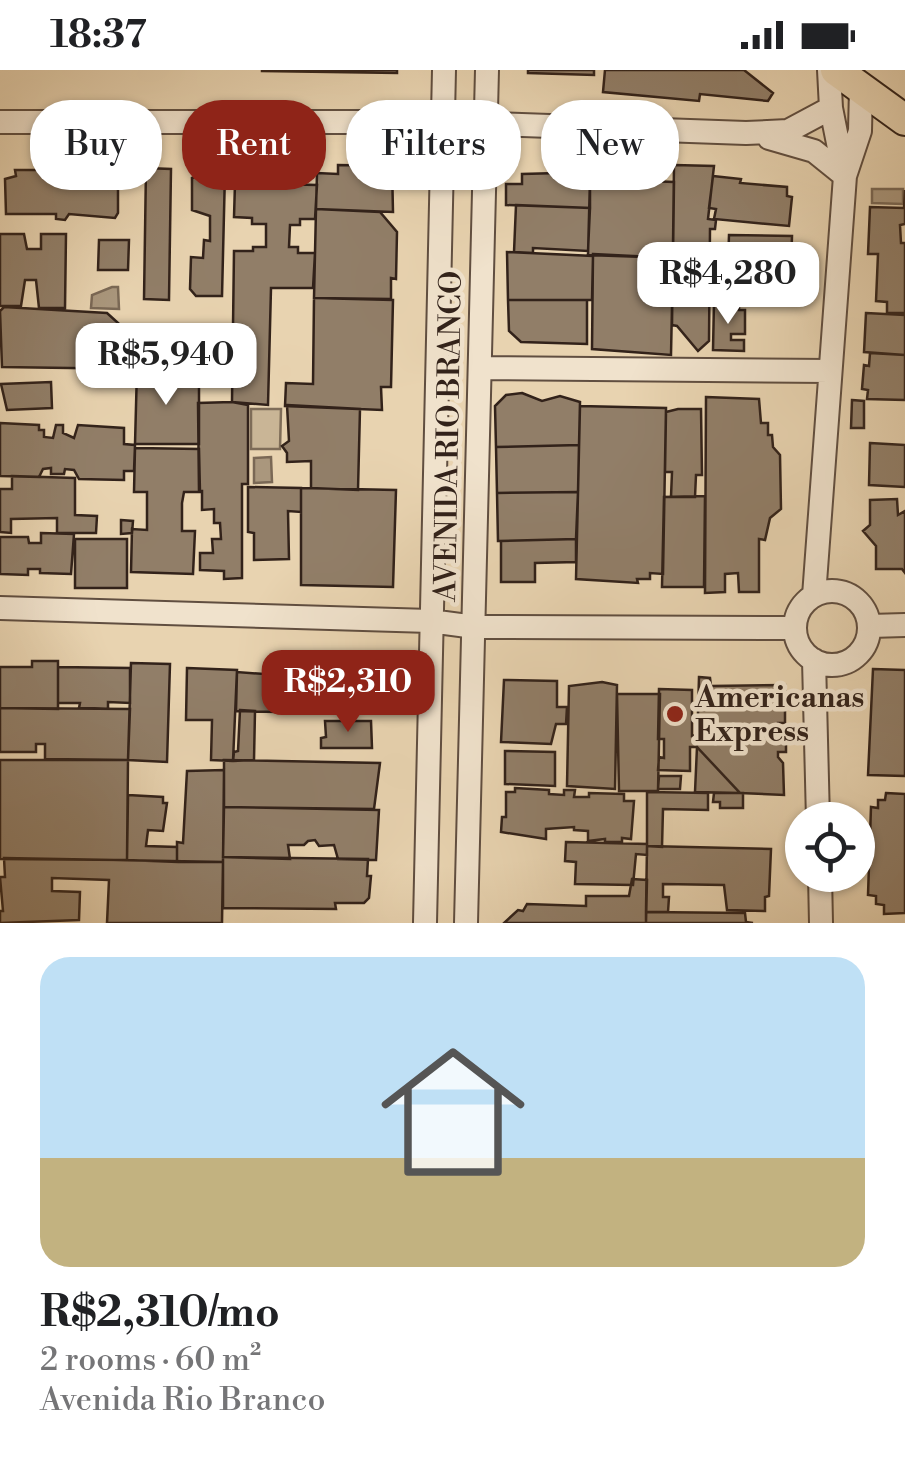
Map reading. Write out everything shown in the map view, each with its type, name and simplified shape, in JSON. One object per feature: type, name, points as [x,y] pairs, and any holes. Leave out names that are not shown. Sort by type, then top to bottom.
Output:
[{"type":"main road","points":[[833,70],[862,79],[905,120]]},
{"type":"street","name":"AVENIDA RIO BRANCO","points":[[443,100],[444,70]]},
{"type":"street","name":"AVENIDA RIO BRANCO","points":[[485,100],[487,70]]},
{"type":"street","points":[[833,70],[831,108],[845,176]]},
{"type":"street","points":[[814,596],[845,176],[860,131],[862,79]]},
{"type":"street","points":[[521,124],[746,133],[788,131],[831,108]]},
{"type":"street","points":[[0,122],[346,122]]},
{"type":"street","points":[[746,133],[814,151],[845,176]]},
{"type":"street","name":"AVENIDA RIO BRANCO","points":[[425,923],[440,190]]},
{"type":"street","name":"AVENIDA RIO BRANCO","points":[[466,923],[483,190]]},
{"type":"street","points":[[481,368],[830,371]]},
{"type":"street","points":[[828,591],[844,592],[857,600],[866,611],[870,626],[866,645],[852,660],[833,665],[814,660],[804,652],[795,628],[804,604],[828,591]]},
{"type":"street","points":[[0,608],[430,622],[474,627],[795,628]]},
{"type":"street","points":[[870,626],[905,626]]},
{"type":"street","points":[[814,660],[818,802]]},
{"type":"street","points":[[820,892],[821,923]]},
{"type":"shaded area","points":[[872,189],[903,189],[903,204],[872,203]]},
{"type":"shaded area","points":[[118,287],[119,309],[91,308],[92,295]]},
{"type":"shaded area","points":[[251,409],[281,409],[280,449],[251,449]]},
{"type":"shaded area","points":[[271,457],[272,482],[254,483],[254,458]]},
{"type":"building","points":[[397,70],[397,73],[262,71]]},
{"type":"building","points":[[594,70],[594,75],[528,73]]},
{"type":"building","points":[[605,70],[744,70],[773,93],[768,101],[700,94],[699,101],[603,92]]},
{"type":"building","points":[[338,165],[346,165],[346,190],[393,190],[393,212],[316,209],[317,190],[326,190],[326,173],[338,174]]},
{"type":"building","points":[[679,165],[714,166],[708,219],[716,220],[715,229],[710,229],[709,341],[698,351],[672,325],[674,190],[679,190]]},
{"type":"building","points":[[162,169],[171,169],[169,300],[144,299],[146,190],[162,190]]},
{"type":"building","points":[[15,170],[30,170],[30,190],[118,190],[118,213],[115,218],[69,214],[65,220],[56,219],[56,214],[6,214],[5,179],[16,176]]},
{"type":"building","points":[[541,173],[541,190],[590,190],[590,208],[506,205],[506,190],[521,190],[522,174]]},
{"type":"building","points":[[713,176],[787,187],[787,196],[792,197],[789,226],[714,219],[716,209],[709,208]]},
{"type":"building","points":[[192,190],[225,190],[222,296],[196,296],[190,289],[191,257],[203,258],[204,240],[210,241],[210,216],[192,210]]},
{"type":"building","points":[[235,190],[317,190],[315,219],[300,219],[300,225],[290,225],[289,247],[298,247],[298,253],[315,253],[313,288],[271,288],[268,405],[232,402],[234,251],[266,247],[266,224],[234,217]]},
{"type":"building","points":[[590,190],[674,190],[673,258],[588,255]]},
{"type":"building","points":[[905,190],[905,224],[900,225],[901,243],[905,243],[905,313],[887,313],[887,302],[876,301],[878,254],[868,254],[870,207],[904,208]]},
{"type":"building","points":[[516,205],[590,208],[588,251],[533,248],[533,253],[514,252]]},
{"type":"building","points":[[316,209],[380,212],[397,232],[396,279],[391,278],[391,299],[314,298]]},
{"type":"building","points":[[0,234],[24,234],[27,249],[41,249],[41,234],[66,234],[65,308],[39,308],[36,280],[25,280],[21,306],[0,306]]},
{"type":"building","points":[[729,235],[792,236],[790,298],[727,296]]},
{"type":"building","points":[[99,240],[129,240],[128,270],[98,270]]},
{"type":"building","points":[[507,252],[593,256],[592,300],[508,300]]},
{"type":"building","points":[[593,254],[673,258],[671,355],[592,349]]},
{"type":"building","points":[[314,298],[393,300],[391,387],[381,387],[382,410],[285,406],[286,383],[313,384]]},
{"type":"building","points":[[508,300],[587,300],[587,344],[521,342],[509,331]]},
{"type":"building","points":[[714,302],[739,303],[739,310],[745,310],[745,334],[731,334],[731,340],[744,340],[744,351],[713,350]]},
{"type":"building","points":[[4,307],[107,313],[138,341],[137,369],[2,367],[0,311]]},
{"type":"building","points":[[866,313],[905,315],[905,355],[864,352]]},
{"type":"building","points":[[231,344],[232,378],[192,378],[178,368],[178,345]]},
{"type":"building","points":[[870,353],[905,355],[905,400],[867,399],[868,390],[862,389],[864,365],[869,366]]},
{"type":"building","points":[[172,367],[199,386],[199,444],[135,444],[137,369]]},
{"type":"building","points":[[51,382],[52,408],[7,410],[1,384]]},
{"type":"building","points":[[522,393],[542,401],[560,396],[580,402],[579,445],[496,447],[495,406],[506,395]]},
{"type":"building","points":[[706,397],[759,399],[761,423],[768,423],[768,435],[772,435],[773,447],[780,455],[781,509],[770,518],[765,540],[759,539],[759,592],[739,592],[738,573],[725,574],[725,592],[705,593]]},
{"type":"building","points":[[852,400],[864,401],[864,428],[851,428]]},
{"type":"building","points":[[198,403],[248,405],[248,484],[242,484],[242,578],[224,579],[224,571],[200,570],[200,553],[213,553],[212,539],[221,539],[220,523],[214,523],[214,509],[202,510]]},
{"type":"building","points":[[287,405],[360,409],[358,490],[311,488],[311,461],[287,462],[282,446],[289,441]]},
{"type":"building","points":[[580,406],[666,408],[663,574],[650,573],[650,579],[637,579],[638,583],[576,579]]},
{"type":"building","points":[[701,409],[702,475],[696,475],[695,497],[671,497],[672,472],[665,472],[666,412]]},
{"type":"building","points":[[0,423],[39,425],[44,437],[53,438],[56,425],[63,425],[63,433],[74,438],[78,425],[124,428],[124,444],[135,445],[134,471],[124,471],[124,480],[79,479],[74,470],[51,474],[51,468],[43,469],[39,477],[0,476]]},
{"type":"building","points":[[870,443],[905,445],[905,487],[869,485]]},
{"type":"building","points":[[579,445],[578,492],[497,493],[496,447]]},
{"type":"building","points":[[135,448],[199,449],[200,492],[184,492],[182,503],[182,531],[195,531],[193,574],[131,572],[132,529],[147,530],[147,492],[134,492]]},
{"type":"building","points":[[12,476],[75,478],[75,515],[97,516],[96,533],[57,533],[57,518],[11,519],[11,533],[0,532],[0,489],[12,489]]},
{"type":"building","points":[[248,487],[301,488],[301,512],[288,511],[289,559],[254,560],[254,533],[248,532]]},
{"type":"building","points":[[301,488],[396,490],[393,587],[301,585]]},
{"type":"building","points":[[578,492],[576,539],[498,541],[497,493]]},
{"type":"building","points":[[705,496],[704,587],[662,587],[664,497]]},
{"type":"building","points":[[897,499],[898,515],[905,511],[905,573],[902,569],[876,569],[876,546],[863,531],[870,525],[870,500]]},
{"type":"building","points":[[121,520],[133,521],[132,533],[121,534]]},
{"type":"building","points":[[41,533],[74,534],[71,574],[28,569],[28,575],[0,574],[0,537],[28,537],[29,543],[41,543]]},
{"type":"building","points":[[75,539],[127,539],[127,588],[75,588]]},
{"type":"building","points":[[576,539],[576,562],[535,563],[535,582],[501,582],[501,541]]},
{"type":"building","points":[[32,661],[58,661],[58,709],[0,708],[0,667],[32,667]]},
{"type":"building","points":[[131,663],[170,664],[167,762],[128,760]]},
{"type":"building","points":[[58,667],[130,668],[130,703],[108,702],[108,709],[58,703]]},
{"type":"building","points":[[187,668],[237,670],[233,761],[211,760],[212,720],[186,720]]},
{"type":"building","points":[[873,669],[905,670],[905,776],[868,775]]},
{"type":"building","points":[[264,670],[364,673],[364,677],[380,677],[379,713],[350,713],[349,701],[338,702],[338,713],[319,712],[319,701],[306,701],[306,712],[288,711],[288,700],[277,701],[277,712],[236,711],[237,672],[264,674]]},
{"type":"building","points":[[699,677],[710,678],[711,686],[785,685],[785,723],[778,723],[778,733],[786,734],[786,752],[778,752],[783,763],[784,795],[740,793],[697,747]]},
{"type":"building","points":[[504,680],[557,681],[557,707],[567,707],[566,724],[556,724],[551,744],[501,742]]},
{"type":"building","points":[[602,682],[617,685],[615,789],[567,786],[569,686]]},
{"type":"building","name":"Americanas Express","points":[[659,689],[692,690],[692,736],[697,735],[697,747],[690,747],[690,771],[658,770],[659,757],[664,758],[664,739],[658,739]]},
{"type":"building","points":[[617,694],[660,694],[658,791],[619,791]]},
{"type":"building","points":[[0,708],[130,709],[128,760],[45,759],[45,744],[36,744],[36,752],[0,752]]},
{"type":"building","points":[[240,710],[255,711],[254,760],[233,761],[234,752],[238,751]]},
{"type":"building","points":[[325,721],[371,721],[372,748],[321,748],[321,738],[326,737]]},
{"type":"building","points":[[697,747],[740,793],[695,792]]},
{"type":"building","points":[[505,751],[555,752],[555,786],[505,784]]},
{"type":"building","points":[[0,760],[128,760],[127,860],[0,859]]},
{"type":"building","points":[[224,760],[380,763],[374,809],[224,807]]},
{"type":"building","points":[[224,770],[223,862],[177,862],[177,842],[183,843],[187,771]]},
{"type":"building","points":[[659,776],[681,776],[680,789],[658,789]]},
{"type":"building","points":[[515,788],[564,795],[564,790],[575,790],[574,797],[589,797],[589,793],[624,794],[624,801],[634,801],[631,839],[588,841],[588,831],[574,827],[546,829],[546,839],[501,832],[502,817],[506,817],[506,792],[515,792]]},
{"type":"building","points":[[647,792],[708,793],[708,810],[663,809],[662,847],[647,846]]},
{"type":"building","points":[[714,793],[743,793],[743,808],[720,808],[720,802],[713,802]]},
{"type":"building","points":[[886,793],[905,794],[905,913],[884,914],[884,905],[876,904],[876,896],[868,895],[875,892],[875,808],[878,800],[885,800]]},
{"type":"building","points":[[128,795],[163,797],[163,803],[167,803],[163,831],[148,830],[146,846],[177,847],[177,862],[127,860]]},
{"type":"building","points":[[224,807],[379,810],[376,860],[338,859],[334,845],[319,846],[315,840],[288,845],[290,859],[223,857]]},
{"type":"building","points":[[566,842],[647,844],[647,855],[636,854],[633,885],[575,884],[576,862],[565,861]]},
{"type":"building","points":[[647,846],[771,849],[765,911],[727,910],[724,885],[663,884],[663,897],[669,897],[668,912],[646,912]]},
{"type":"building","points":[[223,857],[368,859],[369,898],[364,903],[335,903],[336,909],[223,908]]},
{"type":"building","points":[[4,858],[223,862],[222,923],[107,923],[109,880],[52,878],[52,891],[80,892],[79,920],[0,923]]},
{"type":"building","points":[[632,879],[647,880],[646,923],[504,923],[527,904],[586,906],[586,896],[629,896]]},
{"type":"building","points":[[646,912],[745,913],[746,922],[753,923],[646,923]]},
{"type":"place","name":"Americanas Express","points":[[675,714]]}]
